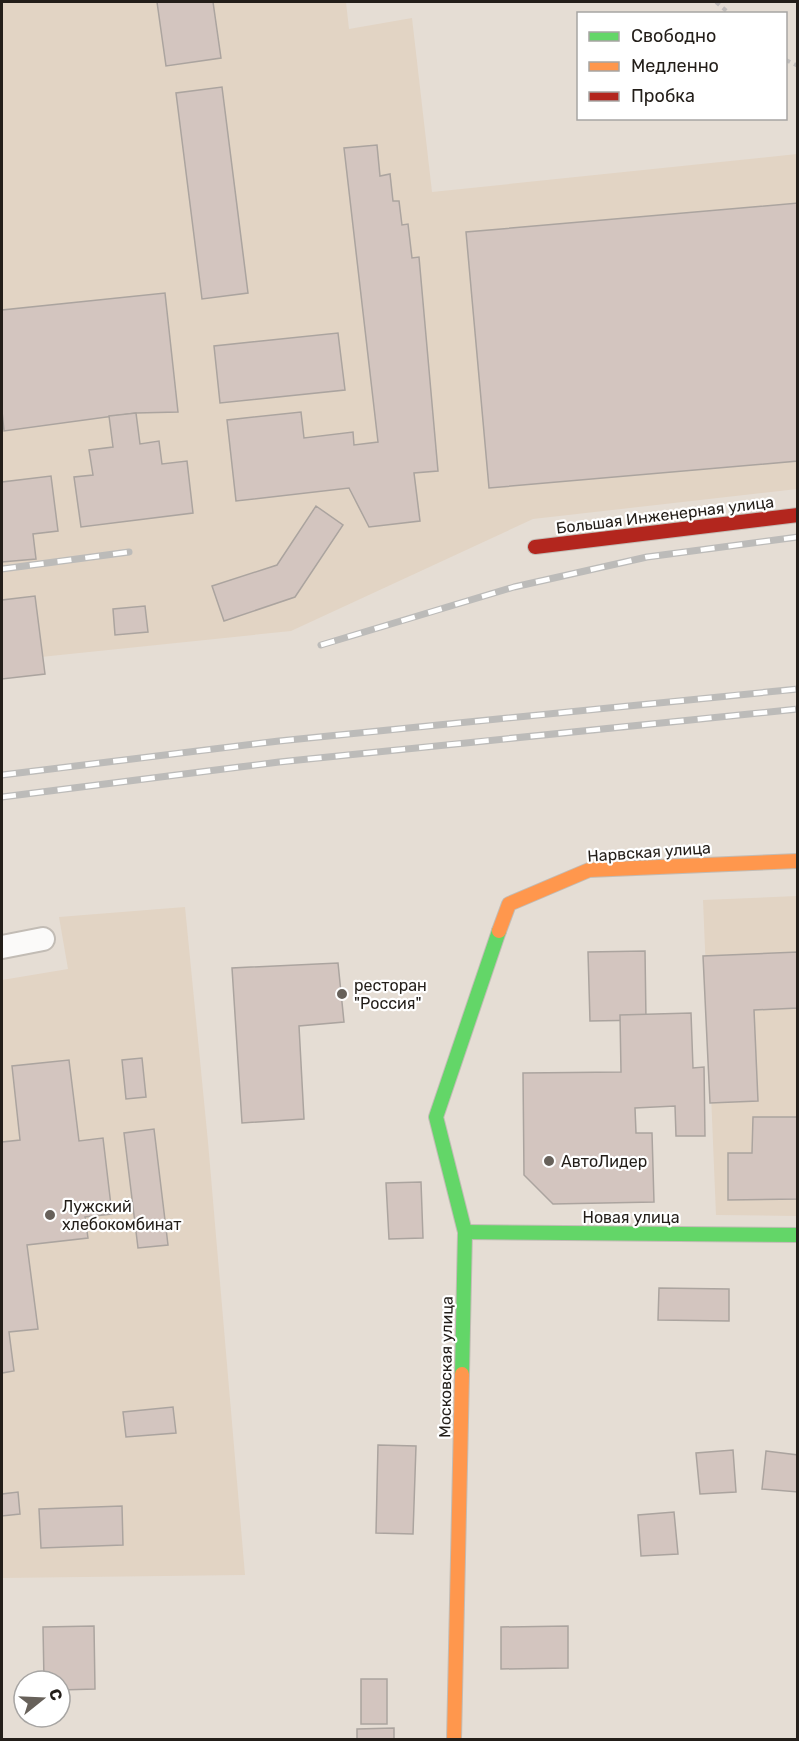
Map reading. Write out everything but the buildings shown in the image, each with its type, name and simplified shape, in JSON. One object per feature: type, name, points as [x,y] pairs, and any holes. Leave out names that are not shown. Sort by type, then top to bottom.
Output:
[{"type":"street","name":"Большая Инженерная улица","points":[[536,547],[798,515]]},
{"type":"street","name":"Нарвская улица","points":[[472,1005],[509,904],[589,870],[798,861]]},
{"type":"street","points":[[2,947],[43,939]]},
{"type":"street","name":"Московская улица","points":[[454,1740],[465,1232],[436,1118],[472,1005]]},
{"type":"street","name":"Новая улица","points":[[465,1232],[798,1235]]},
{"type":"path","points":[[716,2],[728,12]]},
{"type":"shaded area","points":[[2,2],[346,2],[349,29],[412,18],[432,192],[797,154],[797,489],[533,519],[291,631],[2,661]]},
{"type":"shaded area","points":[[797,896],[797,1216],[716,1215],[703,900]]},
{"type":"shaded area","name":"Лужский хлебокомбинат","points":[[185,907],[208,1142],[245,1575],[2,1578],[2,980],[68,969],[59,917]]},
{"type":"railway","points":[[321,645],[514,587],[647,557],[798,537]]},
{"type":"railway","points":[[2,569],[129,552]]},
{"type":"railway","points":[[2,775],[279,741],[798,689]]},
{"type":"railway","points":[[2,797],[279,762],[798,709]]},
{"type":"traffic: fast","points":[[462,1374],[465,1232],[436,1117],[499,931]]},
{"type":"traffic: fast","points":[[465,1232],[798,1235]]},
{"type":"traffic: slow","points":[[499,931],[509,904],[589,870],[798,861]]},
{"type":"traffic: slow","points":[[454,1740],[462,1374]]},
{"type":"traffic: jam","points":[[535,547],[798,515]]},
{"type":"place","name":"ресторан \"Россия\"","points":[[342,994]]},
{"type":"place","name":"АвтоЛидер","points":[[549,1161]]},
{"type":"place","name":"Лужский хлебокомбинат","points":[[50,1215]]}]
